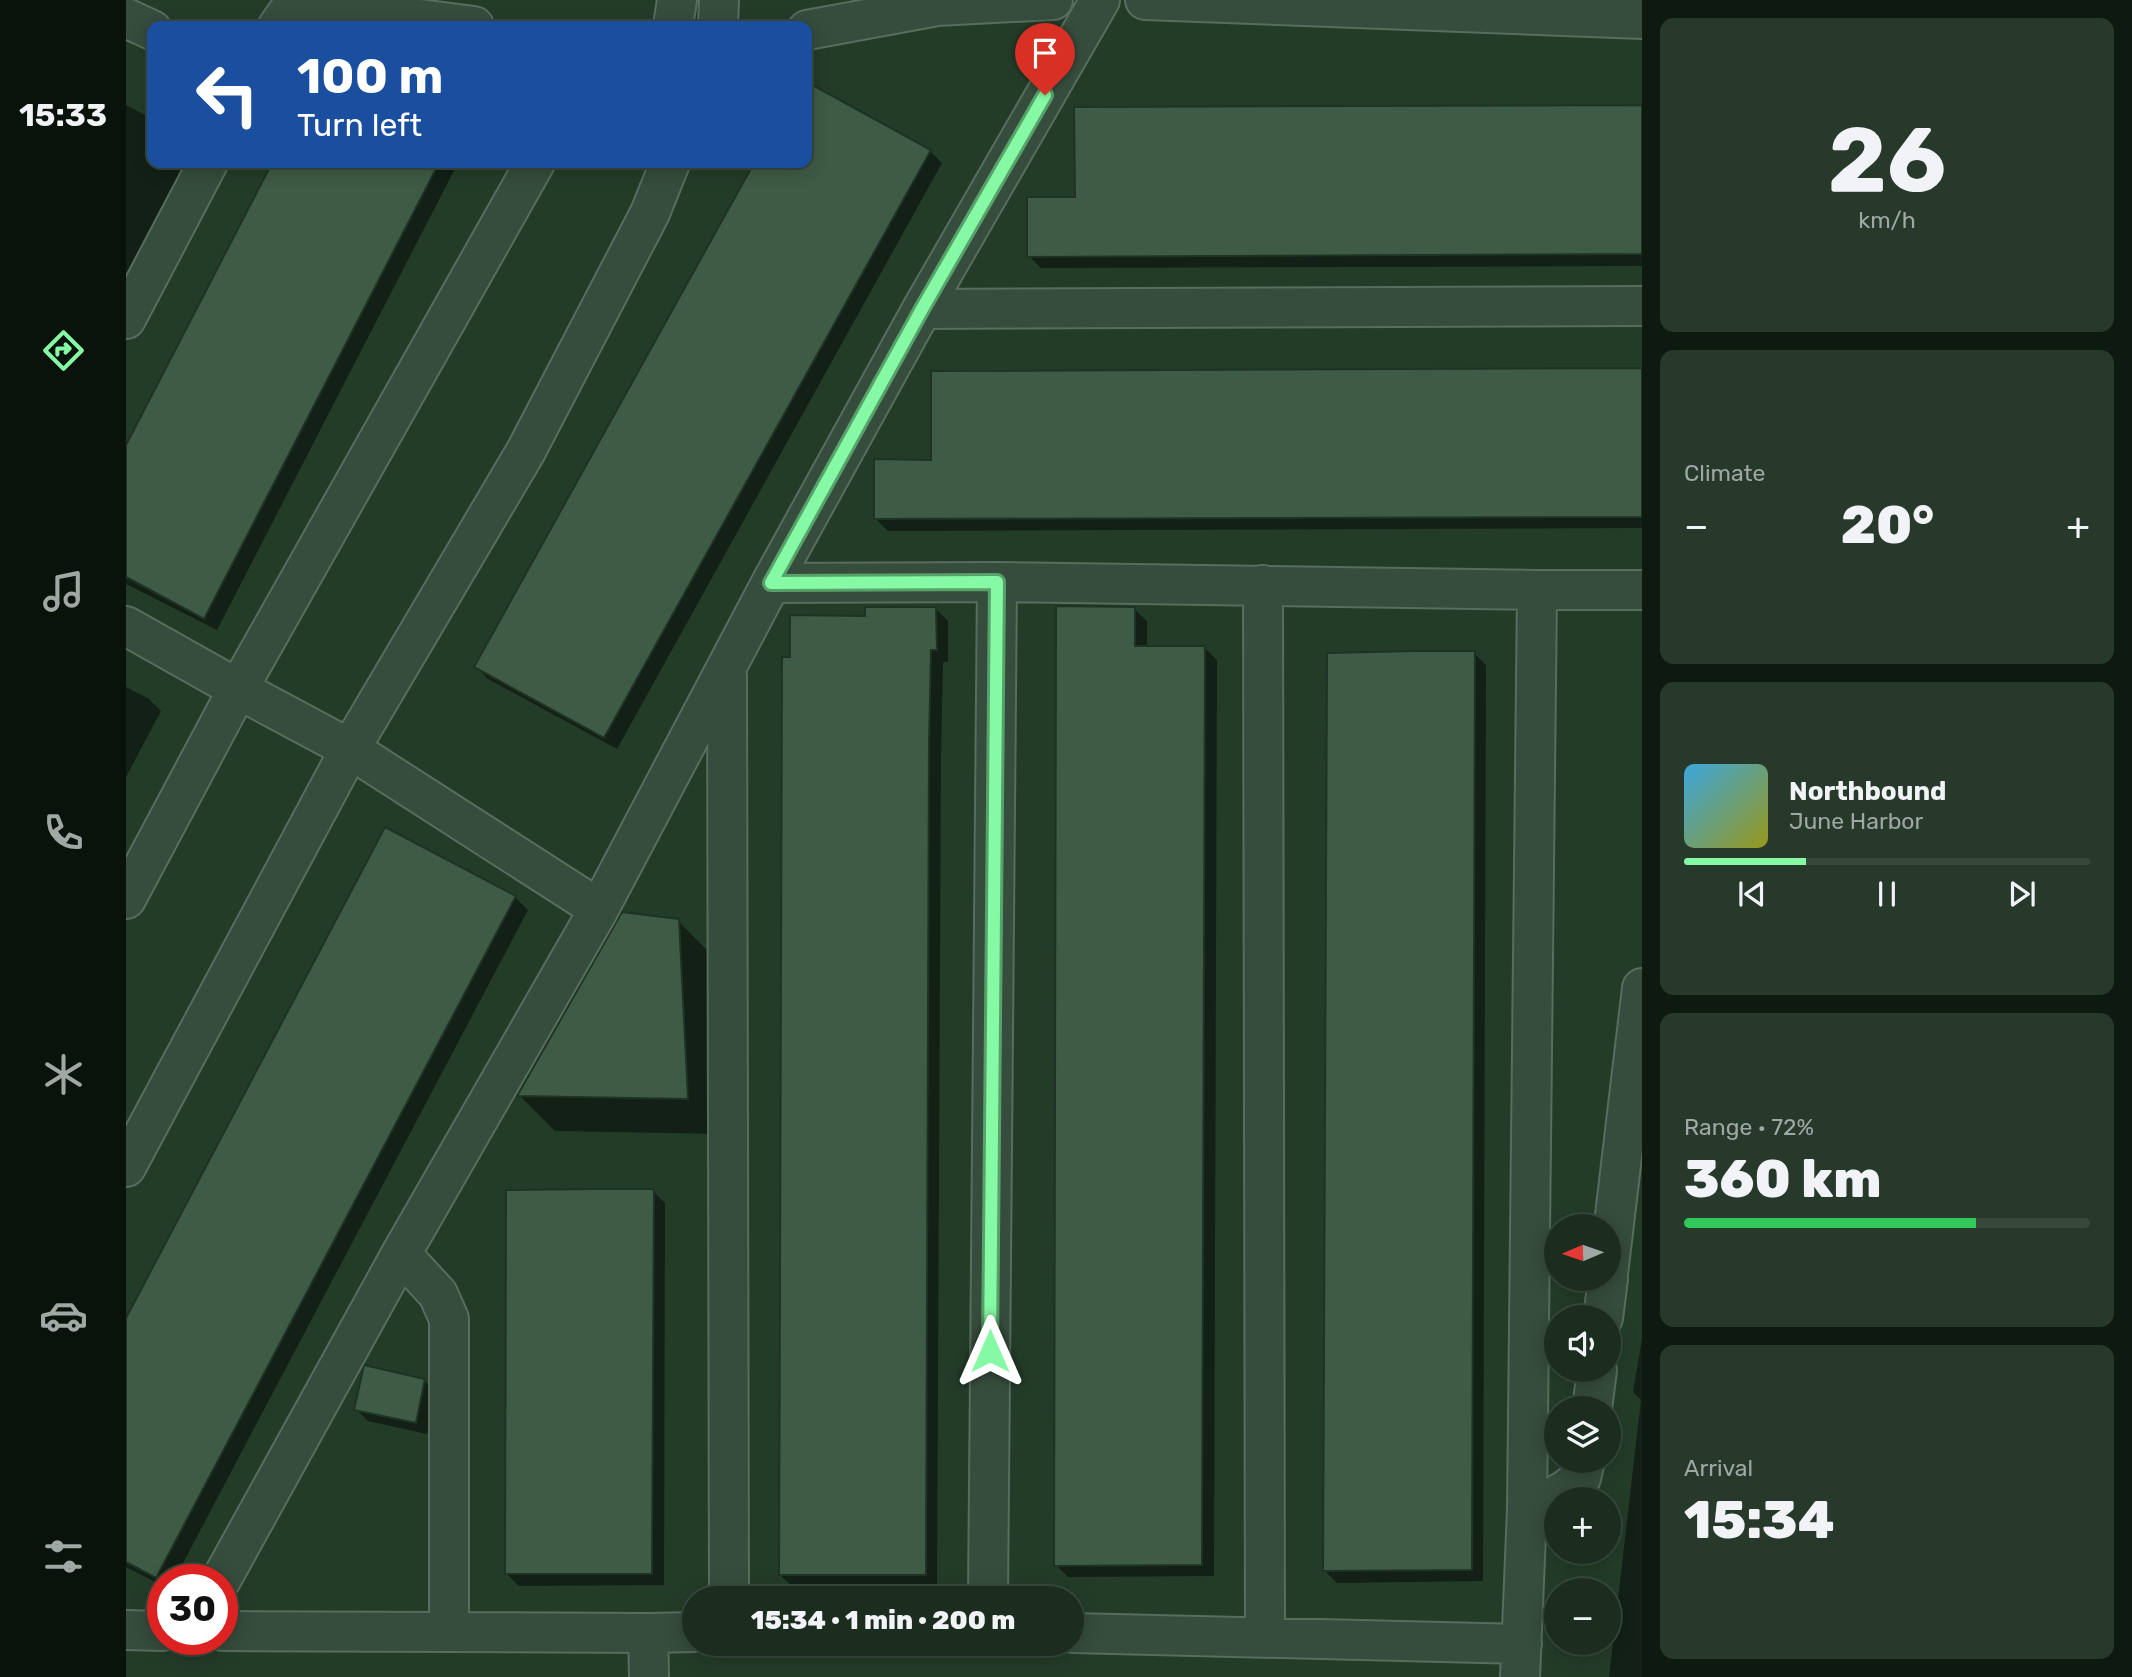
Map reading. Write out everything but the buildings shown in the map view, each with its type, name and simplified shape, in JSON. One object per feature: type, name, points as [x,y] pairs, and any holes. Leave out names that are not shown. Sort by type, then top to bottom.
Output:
[{"type":"street","points":[[674,21],[677,0]]},
{"type":"street","points":[[718,21],[719,0]]},
{"type":"street","points":[[812,29],[937,6],[1053,0]]},
{"type":"street","points":[[229,1564],[401,1254],[599,909],[727,672],[771,583],[922,309],[1100,0]]},
{"type":"street","points":[[1145,0],[1642,19]]},
{"type":"street","points":[[282,21],[290,9],[319,5],[437,21]]},
{"type":"street","points":[[126,18],[147,28]]},
{"type":"street","points":[[126,319],[205,168]]},
{"type":"street","points":[[126,899],[238,689],[532,168]]},
{"type":"street","points":[[126,1167],[350,749],[526,451],[650,213],[668,168]]},
{"type":"street","points":[[922,309],[1642,306]]},
{"type":"street","points":[[771,583],[997,582],[1642,590]]},
{"type":"street","points":[[988,1586],[997,582]]},
{"type":"street","points":[[1263,585],[1265,1635]]},
{"type":"street","points":[[1084,1633],[1265,1635],[1521,1660],[1527,1510],[1537,590]]},
{"type":"street","points":[[126,626],[350,749],[599,909]]},
{"type":"street","points":[[727,672],[729,1586]]},
{"type":"street","points":[[1615,1214],[1642,988]]},
{"type":"street","points":[[401,1254],[438,1294],[449,1319],[449,1632]]},
{"type":"street","points":[[1527,1510],[1564,1491],[1581,1478],[1582,1473]]},
{"type":"street","points":[[126,1630],[147,1631]]},
{"type":"street","points":[[238,1631],[682,1632]]},
{"type":"street","points":[[648,1633],[649,1677]]},
{"type":"route","points":[[990,1351],[997,582],[771,583],[922,309],[1045,95]]}]
